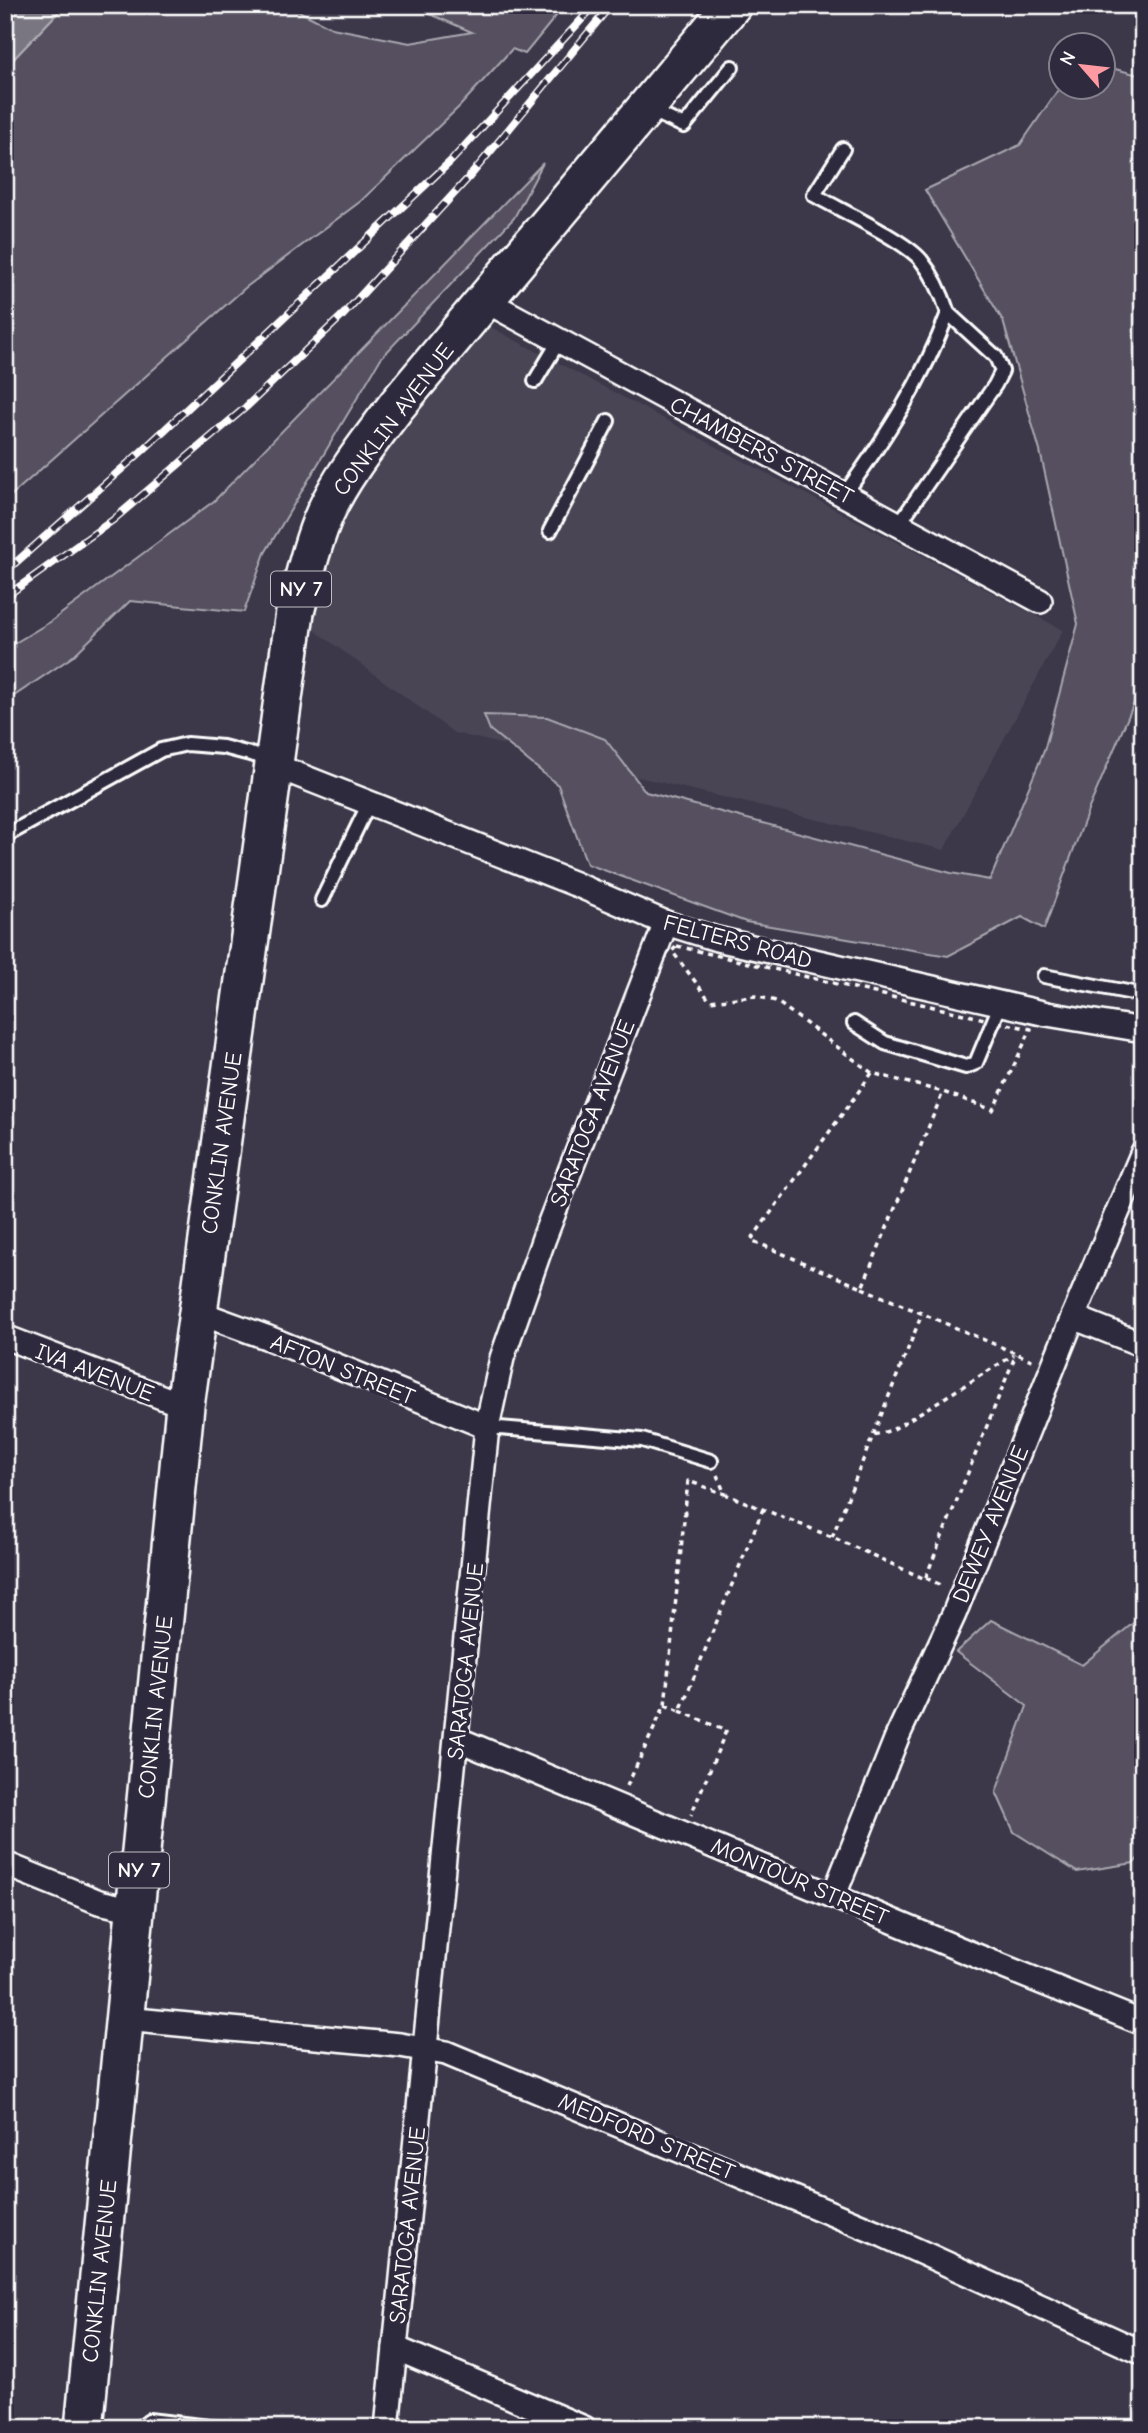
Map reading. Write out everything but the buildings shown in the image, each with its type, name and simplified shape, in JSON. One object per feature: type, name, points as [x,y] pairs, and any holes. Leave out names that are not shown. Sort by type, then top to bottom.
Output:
[{"type":"main road","name":"CONKLIN AVENUE","points":[[85,2428],[185,1406],[295,612],[314,541],[349,470],[397,405],[732,5]]},
{"type":"street","name":"CHAMBERS STREET","points":[[484,300],[1041,601]]},
{"type":"street","name":"FELTERS ROAD","points":[[273,762],[666,923],[717,940],[1000,1003],[1143,1030]]},
{"type":"street","name":"SARATOGA AVENUE","points":[[387,2428],[487,1427],[502,1358],[544,1238],[666,923]]},
{"type":"street","name":"DEWEY AVENUE","points":[[834,1895],[897,1737],[954,1614],[1138,1148]]},
{"type":"street","name":"AFTON STREET","points":[[197,1312],[267,1337],[487,1427]]},
{"type":"street","points":[[1073,1317],[1143,1345]]},
{"type":"street","name":"IVA AVENUE","points":[[5,1337],[185,1406]]},
{"type":"street","name":"MONTOUR STREET","points":[[457,1739],[1143,2023]]},
{"type":"street","points":[[5,1864],[99,1902],[135,1910]]},
{"type":"street","name":"MEDFORD STREET","points":[[125,2019],[425,2048],[446,2053],[883,2235],[1143,2353]]},
{"type":"street","points":[[395,2348],[584,2428]]},
{"type":"lane","points":[[646,108],[684,126],[732,67]]},
{"type":"lane","points":[[843,149],[814,195],[899,243],[920,258],[940,289],[948,313],[996,357],[1002,371],[995,386],[899,524]]},
{"type":"lane","points":[[844,495],[882,442],[916,387],[948,313]]},
{"type":"lane","points":[[535,381],[559,341]]},
{"type":"lane","points":[[550,531],[608,421]]},
{"type":"lane","points":[[5,836],[161,750],[187,744],[223,747],[273,762]]},
{"type":"lane","points":[[322,900],[369,803]]},
{"type":"lane","points":[[1044,976],[1143,995]]},
{"type":"lane","points":[[853,1023],[886,1043],[966,1067],[976,1063],[1000,1003]]},
{"type":"lane","points":[[487,1427],[642,1440],[711,1461]]},
{"type":"lane","points":[[139,2428],[149,2420],[218,2428]]},
{"type":"path","points":[[872,1073],[751,1240],[1016,1354],[1035,1361],[1039,1359]]},
{"type":"path","points":[[862,1288],[943,1092]]},
{"type":"path","points":[[1138,1148],[1143,1120]]},
{"type":"path","points":[[832,1537],[922,1314]]},
{"type":"path","points":[[874,1435],[892,1430],[1016,1354]]},
{"type":"path","points":[[926,1578],[1016,1354]]},
{"type":"path","points":[[711,1461],[725,1494]]},
{"type":"path","points":[[624,1792],[665,1705],[688,1481],[832,1537],[939,1583],[945,1590]]},
{"type":"path","points":[[680,1712],[763,1509]]},
{"type":"path","points":[[665,1705],[726,1731],[689,1819]]},
{"type":"shaded area","points":[[5,5],[65,5],[5,68]]},
{"type":"shaded area","points":[[65,5],[287,5],[332,28],[410,43],[472,32],[409,5],[565,5],[525,54],[512,49],[460,106],[361,201],[245,288],[5,501],[5,68]]},
{"type":"shaded area","points":[[1116,69],[1143,76],[1143,682],[1089,808],[1044,929],[1022,917],[948,956],[746,922],[587,864],[558,785],[490,730],[484,715],[547,717],[605,739],[646,792],[951,873],[990,880],[1044,751],[1078,624],[1040,451],[1003,321],[925,190],[1020,145],[1050,102],[1116,102]]},
{"type":"shaded area","points":[[543,163],[514,218],[381,358],[265,553],[244,612],[130,601],[72,657],[5,702],[5,649],[50,622],[214,501]]},
{"type":"shaded area","points":[[485,324],[1063,630],[944,850],[454,733],[310,627],[325,561],[350,501],[384,449]]},
{"type":"shaded area","points":[[1143,1615],[1143,1853],[1134,1863],[1077,1872],[1014,1832],[996,1792],[1027,1706],[956,1652],[991,1620],[1082,1665]]},
{"type":"railway","points":[[5,572],[142,451],[451,161],[595,5]]},
{"type":"railway","points":[[5,597],[113,520],[246,407],[343,315],[471,175],[611,5]]}]
